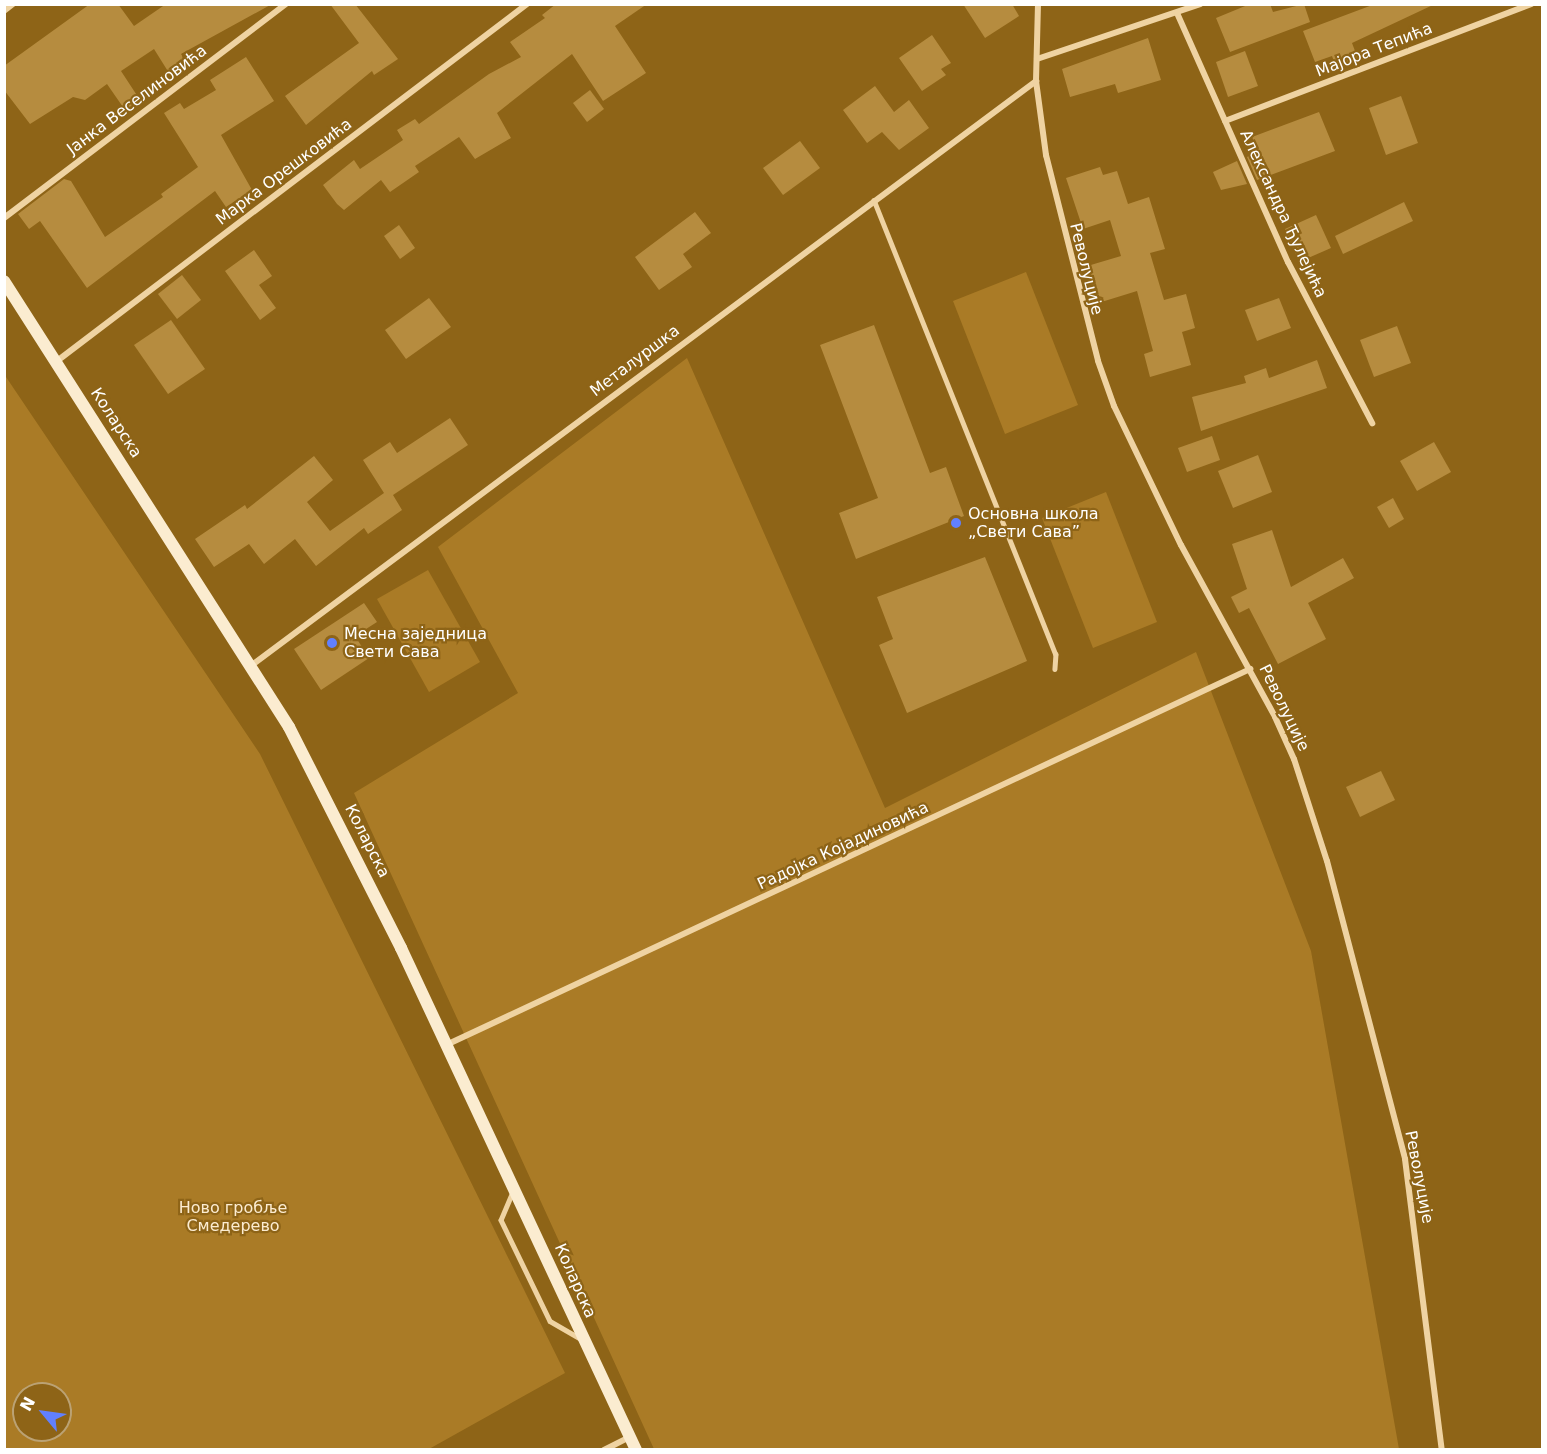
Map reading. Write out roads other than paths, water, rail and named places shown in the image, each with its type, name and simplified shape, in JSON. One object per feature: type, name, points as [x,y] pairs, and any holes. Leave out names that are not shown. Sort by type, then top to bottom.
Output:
[{"type":"main road","name":"Коларска","points":[[4,281],[252,665],[348,839],[636,1449]]},
{"type":"street","points":[[4,11],[13,4]]},
{"type":"street","name":"Јанка Веселиновића","points":[[4,218],[286,4]]},
{"type":"street","name":"Марка Орешковића","points":[[57,361],[527,4]]},
{"type":"street","name":"Револуције","points":[[1038,4],[1036,81],[1067,253],[1114,406],[1181,545],[1250,669],[1294,759],[1327,861],[1405,1159],[1442,1449]]},
{"type":"street","points":[[1037,59],[1200,4]]},
{"type":"street","name":"Мајора Тепића","points":[[1226,121],[1531,4]]},
{"type":"street","name":"Александра Ђулејића","points":[[1177,13],[1288,262],[1372,423]]},
{"type":"street","name":"Металуршка","points":[[252,665],[1036,81]]},
{"type":"street","name":"Радојка Којадиновића","points":[[446,1045],[1250,669]]},
{"type":"street","points":[[604,1449],[630,1437]]},
{"type":"lane","points":[[874,200],[1056,654],[1054,669]]},
{"type":"lane","points":[[514,1189],[501,1220],[550,1321],[583,1339]]},
{"type":"place","name":"Основна школа „Свети Сава”","points":[[956,523]]},
{"type":"place","name":"Месна заједница Свети Сава","points":[[332,643]]},
{"type":"park label","name":"Ново гробље Смедерево","points":[[233,1217]]}]
